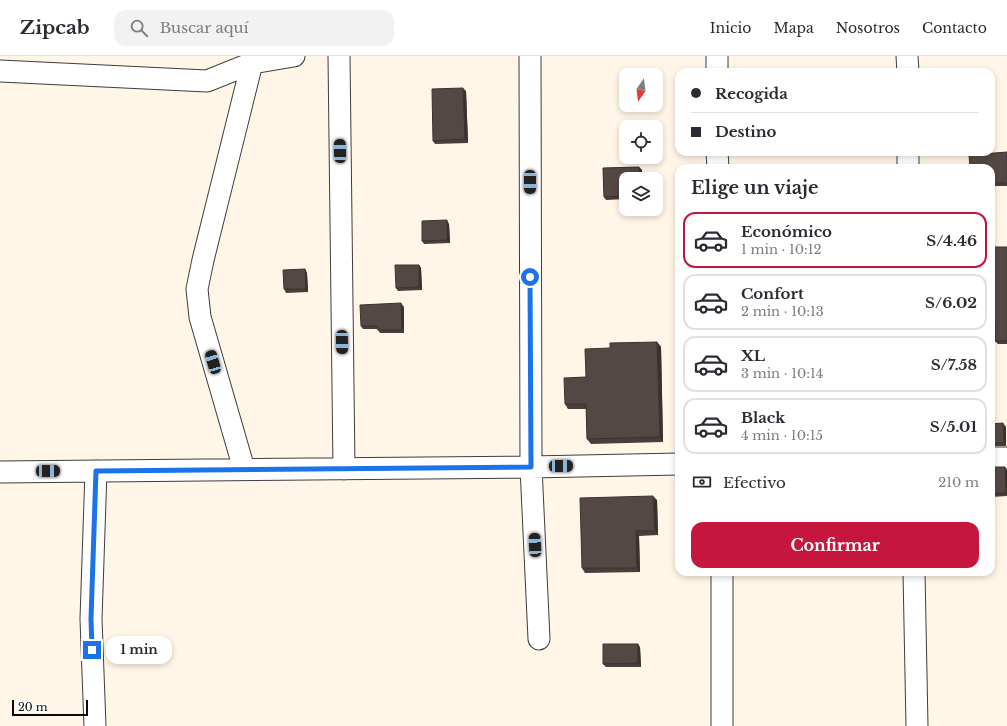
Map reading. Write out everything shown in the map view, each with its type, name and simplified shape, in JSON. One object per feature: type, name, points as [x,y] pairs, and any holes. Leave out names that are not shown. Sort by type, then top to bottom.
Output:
[{"type":"street","points":[[12,66],[207,81],[252,63],[294,56]]},
{"type":"street","points":[[339,56],[344,469]]},
{"type":"street","points":[[530,56],[531,467],[539,639]]},
{"type":"street","points":[[717,56],[717,68]]},
{"type":"street","points":[[907,56],[908,68]]},
{"type":"street","points":[[244,469],[200,317],[197,289],[252,63]]},
{"type":"street","points":[[995,458],[1007,458]]},
{"type":"street","points":[[0,472],[531,467],[675,464]]},
{"type":"street","points":[[95,726],[91,619],[96,471]]},
{"type":"street","points":[[722,576],[722,726]]},
{"type":"street","points":[[914,576],[917,726]]},
{"type":"building","points":[[463,88],[465,139],[433,141],[432,89]]},
{"type":"building","points":[[1007,152],[1007,183],[995,183],[995,164],[970,164],[969,156],[995,156],[995,153]]},
{"type":"building","points":[[639,167],[639,172],[619,172],[619,196],[604,197],[603,168]]},
{"type":"building","points":[[447,220],[447,240],[422,241],[422,221]]},
{"type":"building","points":[[995,247],[1007,247],[1007,341],[995,341]]},
{"type":"building","points":[[395,265],[419,265],[419,287],[396,288]]},
{"type":"building","points":[[305,269],[306,289],[284,289],[283,270]]},
{"type":"building","points":[[401,303],[402,330],[378,330],[377,326],[361,326],[360,305]]},
{"type":"building","points":[[657,342],[660,437],[587,439],[586,404],[565,404],[564,378],[586,377],[585,349],[610,348],[610,343]]},
{"type":"building","points":[[1003,423],[1004,443],[995,443],[995,424]]},
{"type":"building","points":[[995,467],[1005,467],[1006,493],[995,494]]},
{"type":"building","points":[[653,496],[655,531],[636,531],[637,568],[582,568],[580,498]]},
{"type":"building","points":[[603,644],[638,644],[638,663],[603,664]]},
{"type":"route","points":[[92,650],[91,619],[96,471],[531,467],[530,277]]}]
